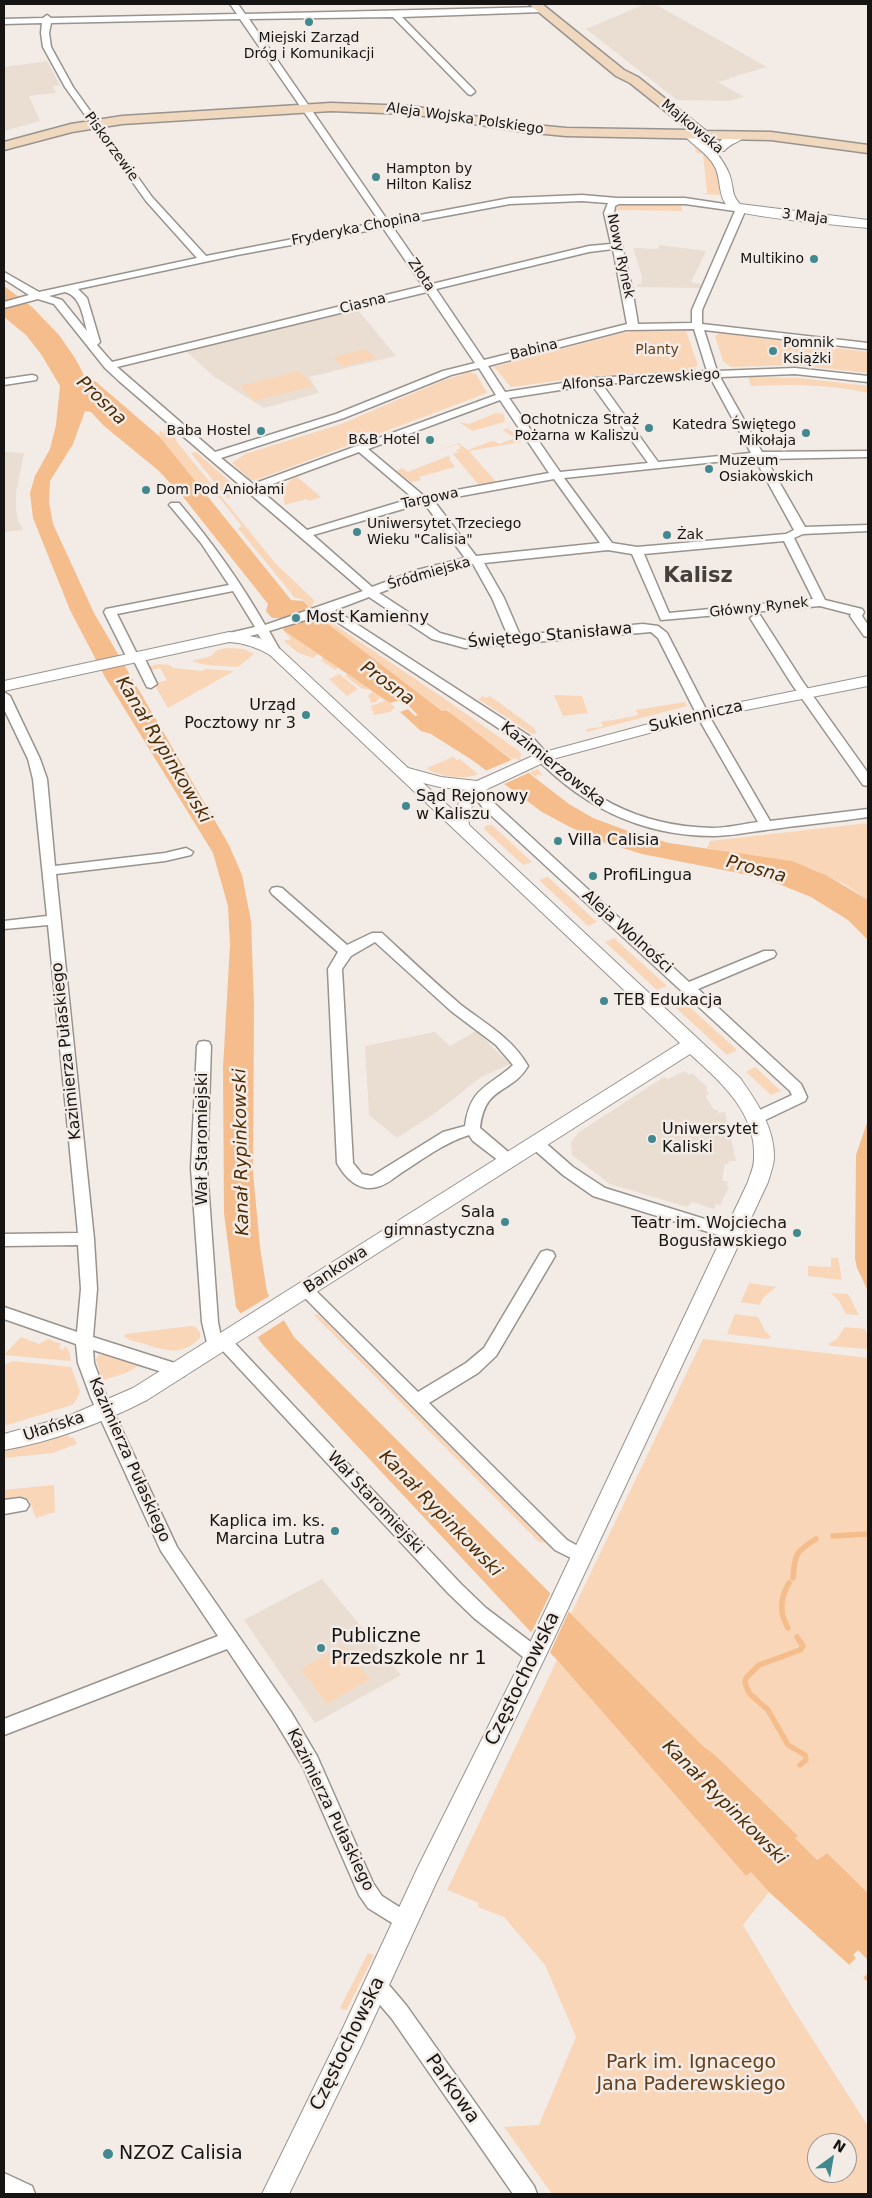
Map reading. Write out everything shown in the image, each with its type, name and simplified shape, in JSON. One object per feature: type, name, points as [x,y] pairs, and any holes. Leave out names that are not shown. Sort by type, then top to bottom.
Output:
[{"type":"main road","name":"Majkowska","points":[[538,7],[620,73],[625,82],[692,132]]},
{"type":"main road","name":"Aleja Wojska Polskiego","points":[[4,139],[53,125],[131,113],[303,105],[410,110],[524,128],[566,132],[784,132],[868,143]]},
{"type":"main road","name":"Aleja Wojska Polskiego","points":[[4,146],[92,120]]},
{"type":"main road","name":"Aleja Wojska Polskiego","points":[[692,132],[790,138],[868,149]]},
{"type":"street","name":"Złota","points":[[234,4],[482,364],[524,430],[608,546]]},
{"type":"street","points":[[4,21],[48,18],[394,14],[538,7]]},
{"type":"street","points":[[394,14],[471,92]]},
{"type":"street","name":"Piskorzewie","points":[[48,18],[45,33],[47,47],[64,78],[149,199],[205,260]]},
{"type":"street","name":"Majkowska","points":[[692,132],[720,149],[734,167]]},
{"type":"street","name":"Majkowska","points":[[692,132],[722,168],[726,179],[727,197]]},
{"type":"street","points":[[720,149],[726,141],[741,135]]},
{"type":"street","points":[[740,190],[742,209],[695,317],[713,374],[801,532]]},
{"type":"street","points":[[708,204],[727,197],[732,204],[742,209]]},
{"type":"street","name":"Fryderyka Chopina","points":[[4,305],[32,296],[205,260],[520,200],[582,198],[618,201]]},
{"type":"street","name":"Nowy Rynek","points":[[633,326],[627,288],[608,210],[611,206],[618,201],[685,201],[742,209]]},
{"type":"street","name":"3 Maja","points":[[742,209],[868,224]]},
{"type":"street","name":"Ciasna","points":[[109,366],[589,249],[617,246]]},
{"type":"street","points":[[4,275],[32,296],[58,302],[58,296],[64,289],[74,292],[82,298],[97,350]]},
{"type":"street","points":[[82,298],[86,291],[98,282]]},
{"type":"street","name":"Świętego Stanisława","points":[[58,302],[109,366],[212,457],[306,534],[370,592],[444,640],[465,644],[516,641],[642,628],[654,629]]},
{"type":"street","name":"Babina","points":[[212,457],[329,420],[438,376],[633,326],[698,326],[868,346]]},
{"type":"street","name":"Alfonsa Parczewskiego","points":[[250,489],[502,396],[595,381],[713,374],[796,371],[868,379]]},
{"type":"street","points":[[4,382],[32,378]]},
{"type":"street","points":[[595,381],[655,465]]},
{"type":"street","points":[[360,448],[425,500],[475,560],[498,598],[516,641]]},
{"type":"street","name":"Targowa","points":[[306,534],[359,517],[425,500],[558,475],[759,456],[868,454]]},
{"type":"street","points":[[175,505],[206,541],[275,652],[733,1083],[750,1106],[756,1118]]},
{"type":"street","points":[[766,825],[706,721],[663,636],[654,629],[665,617],[637,551],[788,537],[801,532],[868,528]]},
{"type":"street","name":"Główny Rynek","points":[[665,617],[820,602],[788,537]]},
{"type":"street","name":"Śródmiejska","points":[[4,686],[262,629],[326,609],[421,573],[475,560],[608,546],[637,551]]},
{"type":"street","points":[[151,684],[133,658],[110,612],[236,587]]},
{"type":"street","points":[[820,602],[863,610]]},
{"type":"street","name":"Kazimierzowska","points":[[326,609],[524,739],[543,757],[549,766],[593,799],[640,822],[677,830],[703,832],[868,813]]},
{"type":"street","points":[[863,610],[856,616],[868,633]]},
{"type":"street","points":[[756,618],[805,693],[868,782]]},
{"type":"street","name":"Śródmiejska","points":[[229,637],[250,640],[275,652]]},
{"type":"street","name":"Sukiennicza","points":[[486,782],[543,757],[704,714],[868,681]]},
{"type":"street","name":"Kazimierza Pułaskiego","points":[[4,696],[34,759],[40,779],[86,1239],[89,1289],[84,1341],[86,1363],[104,1410],[170,1551],[284,1718],[310,1762],[366,1889],[375,1902],[405,1922]]},
{"type":"street","points":[[404,772],[429,780],[486,782]]},
{"type":"street","points":[[461,828],[460,817],[464,805],[486,782]]},
{"type":"street","name":"Aleja Wolności","points":[[486,782],[479,792],[488,805],[792,1083],[800,1097],[756,1118]]},
{"type":"street","points":[[49,871],[165,857],[186,852]]},
{"type":"street","points":[[277,891],[346,951]]},
{"type":"street","points":[[4,925],[54,920]]},
{"type":"street","points":[[472,1129],[448,1136],[375,1182],[366,1182],[348,1172],[345,1164],[335,969],[337,961],[346,951],[377,936],[456,1008],[487,1030],[517,1058],[520,1066],[516,1072],[489,1088],[482,1096],[473,1118],[472,1129],[478,1137],[508,1160]]},
{"type":"street","points":[[688,988],[769,954]]},
{"type":"street","name":"Bankowa","points":[[104,1410],[140,1394],[178,1371],[692,1044]]},
{"type":"street","name":"Wał Staromiejski","points":[[204,1046],[199,1168],[210,1322],[224,1342],[454,1588],[480,1613],[536,1652]]},
{"type":"street","name":"Częstochowska","points":[[275,2194],[536,1652],[758,1182],[764,1160],[764,1147],[756,1118]]},
{"type":"street","points":[[536,1142],[568,1171],[599,1192],[734,1234]]},
{"type":"street","points":[[4,1240],[86,1239]]},
{"type":"street","points":[[418,1401],[472,1368],[490,1352],[546,1256]]},
{"type":"street","points":[[298,1295],[418,1401],[554,1539],[567,1550],[581,1556]]},
{"type":"street","points":[[4,1313],[151,1364],[178,1371]]},
{"type":"street","name":"Ułańska","points":[[4,1442],[39,1433],[104,1410]]},
{"type":"street","points":[[4,1727],[229,1640]]},
{"type":"street","name":"Parkowa","points":[[376,1985],[399,2012],[526,2194]]},
{"type":"street","points":[[4,2184],[24,2194]]},
{"type":"shaded area","points":[[645,4],[655,4],[767,67],[718,82],[744,97],[729,101],[677,100],[586,29]]},
{"type":"shaded area","points":[[47,61],[60,85],[53,86],[56,93],[29,96],[40,121],[4,131],[4,67]]},
{"type":"shaded area","points":[[659,245],[706,251],[691,282],[701,284],[701,288],[637,287],[637,284],[641,284],[642,277],[633,248],[659,249]]},
{"type":"shaded area","points":[[357,309],[396,356],[309,377],[319,393],[264,408],[213,376],[186,351]]},
{"type":"shaded area","points":[[4,452],[24,453],[16,492],[18,520],[23,530],[4,532]]},
{"type":"shaded area","points":[[476,1031],[510,1064],[481,1077],[434,1114],[397,1138],[369,1115],[365,1046],[435,1032],[450,1046]]},
{"type":"shaded area","name":"Uniwersytet Kaliski","points":[[685,1071],[689,1075],[692,1073],[708,1088],[706,1090],[709,1094],[705,1096],[714,1110],[718,1110],[718,1113],[725,1112],[736,1161],[728,1161],[729,1164],[725,1164],[722,1180],[728,1182],[726,1186],[729,1187],[720,1205],[716,1204],[714,1209],[692,1202],[687,1207],[610,1184],[572,1155],[571,1142],[579,1132],[664,1077],[668,1079]]},
{"type":"shaded area","name":"Publiczne Przedszkole nr 1","points":[[322,1579],[401,1675],[315,1723],[244,1620]]},
{"type":"green space","points":[[697,145],[716,167],[720,180],[720,195],[701,194],[707,193],[703,154],[697,153],[694,146]]},
{"type":"green space","points":[[681,205],[682,211],[616,210],[617,206]]},
{"type":"green space","name":"Planty","points":[[651,329],[680,329],[686,331],[698,365],[695,366],[696,370],[593,376],[511,387],[494,367],[622,333]]},
{"type":"green space","name":"Planty","points":[[720,333],[868,352],[868,373],[794,365],[731,367],[723,361],[715,336]]},
{"type":"green space","points":[[366,349],[376,358],[343,367],[333,357]]},
{"type":"green space","points":[[299,371],[314,386],[254,401],[240,386]]},
{"type":"green space","points":[[469,372],[476,374],[487,393],[256,480],[251,480],[232,463],[245,454],[341,424],[442,381]]},
{"type":"green space","points":[[748,377],[800,378],[868,386],[868,393],[810,385],[751,386]]},
{"type":"green space","points":[[496,413],[503,414],[504,422],[472,431],[459,422],[469,424]]},
{"type":"green space","points":[[167,428],[173,431],[177,442],[276,564],[314,600],[310,608],[302,599],[295,598],[238,528],[242,526],[209,485],[200,487],[159,436],[160,430],[164,434],[164,429],[168,432]]},
{"type":"green space","points":[[507,428],[521,442],[469,451],[496,482],[479,485],[453,454],[461,448],[457,444],[432,453],[458,443],[468,450],[492,441],[500,444],[515,438],[503,430]]},
{"type":"green space","points":[[196,452],[236,487],[228,499],[191,453]]},
{"type":"green space","points":[[448,456],[455,467],[419,477],[421,480],[411,482],[397,471],[402,468],[408,472]]},
{"type":"green space","points":[[297,477],[321,497],[285,505],[285,488],[289,482]]},
{"type":"green space","points":[[323,617],[519,751],[522,755],[519,757],[534,771],[538,769],[543,776],[537,774],[537,778],[448,711],[450,709],[442,711],[319,618]]},
{"type":"green space","points":[[283,630],[371,690],[361,688],[345,676],[347,674],[338,668],[335,670],[321,660],[323,658],[318,654],[313,658],[297,652],[284,641],[291,639]]},
{"type":"green space","points":[[228,648],[244,649],[254,654],[238,667],[206,665],[192,661],[211,656],[217,650]]},
{"type":"green space","points":[[159,664],[170,665],[173,668],[202,671],[206,669],[234,671],[168,708],[154,684],[167,680],[160,668],[152,670],[148,667]]},
{"type":"green space","points":[[339,674],[358,689],[347,696],[329,679]]},
{"type":"green space","points":[[371,690],[395,707],[390,712],[374,715],[371,706],[385,701],[380,698],[376,702],[371,703],[368,696],[372,692]]},
{"type":"green space","points":[[554,695],[582,696],[588,713],[563,716]]},
{"type":"green space","points":[[483,696],[486,698],[490,696],[534,728],[537,733],[532,734],[478,699]]},
{"type":"green space","points":[[685,702],[687,706],[587,732],[586,729],[603,727],[601,722],[638,715],[636,710]]},
{"type":"green space","points":[[453,757],[457,760],[460,759],[478,774],[467,777],[452,777],[437,774],[427,768]]},
{"type":"green space","points":[[868,823],[868,900],[846,885],[811,868],[707,848],[710,841]]},
{"type":"green space","points":[[486,825],[492,825],[532,862],[523,865],[484,829]]},
{"type":"green space","points":[[548,877],[597,922],[588,926],[539,880]]},
{"type":"green space","points":[[615,938],[667,986],[657,990],[605,942]]},
{"type":"green space","points":[[683,1001],[737,1050],[727,1055],[673,1005]]},
{"type":"green space","points":[[755,1067],[781,1091],[771,1095],[746,1072]]},
{"type":"green space","points":[[831,1258],[838,1258],[842,1280],[808,1276],[808,1266],[831,1267]]},
{"type":"green space","points":[[749,1283],[776,1287],[763,1298],[760,1305],[741,1302]]},
{"type":"green space","points":[[831,1293],[848,1294],[859,1315],[846,1314],[839,1301]]},
{"type":"green space","points":[[317,1314],[546,1543],[539,1542],[314,1315]]},
{"type":"green space","points":[[735,1314],[758,1317],[765,1331],[771,1337],[768,1339],[727,1334]]},
{"type":"green space","points":[[196,1327],[200,1333],[200,1338],[187,1348],[180,1350],[160,1349],[124,1336],[126,1334]]},
{"type":"green space","points":[[845,1327],[865,1329],[868,1337],[868,1349],[831,1346],[828,1344],[836,1340]]},
{"type":"green space","points":[[21,1337],[39,1344],[48,1339],[61,1344],[59,1348],[63,1350],[65,1346],[69,1351],[71,1361],[4,1355]]},
{"type":"green space","points":[[703,1339],[868,1358],[868,1893],[827,1853],[817,1860],[795,1838],[797,1836],[715,1755],[704,1747],[571,1614]]},
{"type":"green space","points":[[99,1355],[105,1355],[138,1366],[126,1373],[104,1380],[101,1377],[96,1359]]},
{"type":"green space","points":[[13,1361],[71,1367],[80,1391],[77,1399],[72,1405],[4,1426],[4,1365]]},
{"type":"green space","points":[[67,1434],[70,1438],[73,1437],[77,1444],[52,1453],[4,1458],[4,1452]]},
{"type":"green space","points":[[54,1485],[55,1512],[36,1518],[29,1500],[4,1503],[4,1490]]},
{"type":"green space","points":[[343,1645],[370,1679],[327,1704],[301,1669]]},
{"type":"green space","name":"Park im. Ignacego Jana Paderewskiego","points":[[557,1660],[746,1876],[751,1872],[769,1892],[743,1925],[792,2007],[868,2126],[868,2194],[552,2194],[504,2127],[539,2125],[576,2037],[545,1965],[504,1917],[478,1907],[479,1903],[447,1890]]},
{"type":"green space","points":[[368,1953],[374,1955],[347,2009],[344,2010],[340,2008]]},
{"type":"water","points":[[4,286],[32,307],[59,335],[84,375],[96,382],[159,436],[291,600],[303,601],[309,607],[305,611],[311,618],[320,618],[442,711],[446,710],[456,717],[569,804],[593,818],[669,843],[792,861],[826,875],[868,900],[868,940],[848,920],[811,897],[764,878],[642,854],[603,842],[542,812],[472,760],[431,734],[421,731],[400,712],[408,709],[415,716],[418,715],[406,703],[395,701],[390,703],[283,630],[287,625],[280,618],[272,618],[266,611],[268,604],[184,498],[159,471],[103,425],[91,412],[85,411],[73,444],[50,481],[49,502],[53,524],[94,613],[229,845],[242,875],[251,921],[254,1005],[253,1173],[260,1247],[267,1292],[294,1337],[704,1747],[715,1755],[798,1836],[795,1838],[817,1860],[827,1853],[868,1893],[868,1982],[769,1892],[751,1872],[746,1876],[557,1660],[263,1345],[236,1307],[224,1213],[223,1068],[230,945],[228,906],[213,853],[105,677],[70,610],[33,518],[30,493],[35,476],[50,449],[56,425],[60,386],[41,354],[26,335],[4,317]]},
{"type":"water","points":[[868,1120],[868,1291],[857,1268],[855,1258],[856,1155]]},
{"type":"pier","points":[[516,758],[533,771],[502,785],[485,771]]},
{"type":"pier","points":[[271,1295],[286,1319],[255,1339],[238,1315]]},
{"type":"pier","points":[[552,1590],[570,1609],[549,1655],[530,1635]]},
{"type":"pier","points":[[858,1950],[868,1960],[868,1973],[863,1978],[849,1965],[856,1958],[853,1955]]},
{"type":"waterway","points":[[833,1536],[868,1534]]},
{"type":"waterway","points":[[793,1578],[797,1554],[816,1539]]},
{"type":"waterway","points":[[788,1628],[783,1617],[782,1600],[789,1583]]},
{"type":"waterway","points":[[797,1637],[803,1646],[800,1650],[759,1665],[746,1678],[745,1683],[749,1693],[768,1710],[788,1745],[805,1755],[806,1760],[800,1765]]},
{"type":"place","name":"Miejski Zarząd Dróg i Komunikacji","points":[[309,22]]},
{"type":"place","name":"Hampton by Hilton Kalisz","points":[[376,177]]},
{"type":"place","name":"Multikino","points":[[814,259]]},
{"type":"place","name":"Pomnik Książki","points":[[773,351]]},
{"type":"place","name":"Ochotnicza Straż Pożarna w Kaliszu","points":[[649,428]]},
{"type":"place","name":"Baba Hostel","points":[[261,431]]},
{"type":"place","name":"Katedra Świętego Mikołaja","points":[[806,433]]},
{"type":"place","name":"B&B Hotel","points":[[430,440]]},
{"type":"place","name":"Muzeum Osiakowskich","points":[[709,469]]},
{"type":"place","name":"Dom Pod Aniołami","points":[[146,490]]},
{"type":"place","name":"Uniwersytet Trzeciego Wieku \"Calisia\"","points":[[357,532]]},
{"type":"place","name":"Żak","points":[[667,535]]},
{"type":"place","name":"Most Kamienny","points":[[296,618]]},
{"type":"place","name":"Urząd Pocztowy nr 3","points":[[306,715]]},
{"type":"place","name":"Sąd Rejonowy w Kaliszu","points":[[406,806]]},
{"type":"place","name":"Villa Calisia","points":[[558,841]]},
{"type":"place","name":"ProfiLingua","points":[[593,876]]},
{"type":"place","name":"TEB Edukacja","points":[[604,1001]]},
{"type":"place","name":"Uniwersytet Kaliski","points":[[652,1139]]},
{"type":"place","name":"Sala gimnastyczna","points":[[505,1222]]},
{"type":"place","name":"Teatr im. Wojciecha Bogusławskiego","points":[[797,1233]]},
{"type":"place","name":"Kaplica im. ks. Marcina Lutra","points":[[335,1531]]},
{"type":"place","name":"Publiczne Przedszkole nr 1","points":[[321,1648]]},
{"type":"place","name":"NZOZ Calisia","points":[[108,2154]]},
{"type":"district","name":"Kalisz","points":[[698,577]]},
{"type":"water label","name":"Prosna","points":[[101,401]]},
{"type":"water label","name":"Prosna","points":[[387,684]]},
{"type":"water label","name":"Kanał Rypinkowski","points":[[163,750]]},
{"type":"water label","name":"Prosna","points":[[756,870]]},
{"type":"water label","name":"Kanał Rypinkowski","points":[[242,1152]]},
{"type":"water label","name":"Kanał Rypinkowski","points":[[440,1514]]},
{"type":"water label","name":"Kanał Rypinkowski","points":[[724,1803]]}]
